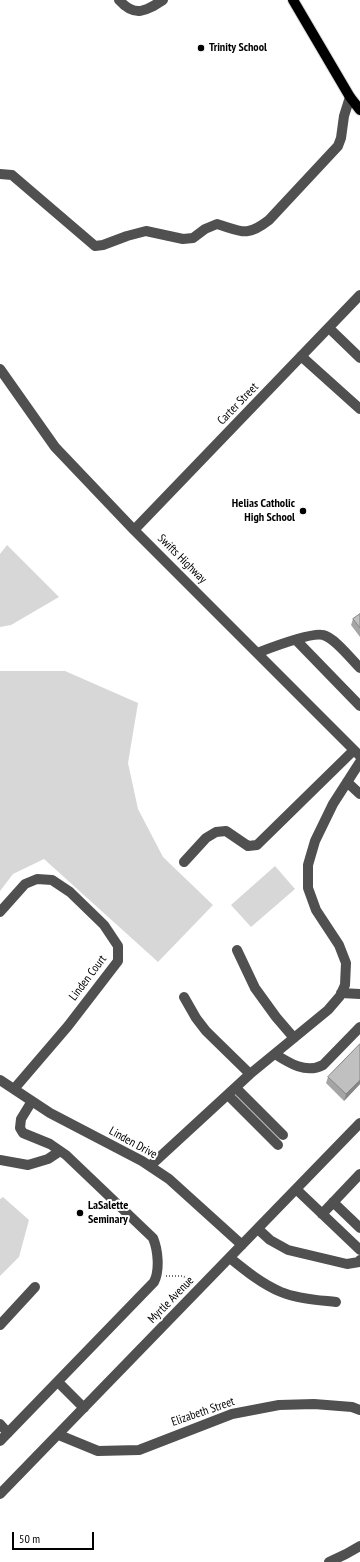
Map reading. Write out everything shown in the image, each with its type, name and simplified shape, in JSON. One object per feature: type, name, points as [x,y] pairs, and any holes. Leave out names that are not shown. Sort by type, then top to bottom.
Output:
[{"type":"main road","points":[[293,0],[350,97],[360,110]]},
{"type":"street","points":[[119,0],[132,10],[140,12],[163,0]]},
{"type":"street","points":[[0,174],[12,175],[95,246],[103,246],[127,236],[146,231],[183,239],[193,238],[217,224],[234,231],[245,232],[258,228],[269,220],[338,146],[344,116],[350,97]]},
{"type":"street","name":"Carter Street","points":[[134,530],[360,295]]},
{"type":"street","points":[[329,328],[360,358]]},
{"type":"street","points":[[301,356],[360,409]]},
{"type":"street","name":"Swifts Highway","points":[[0,369],[55,447],[134,530],[357,753]]},
{"type":"street","points":[[257,652],[305,637],[323,635],[333,641],[360,668]]},
{"type":"street","points":[[296,640],[360,706]]},
{"type":"street","points":[[184,862],[206,838],[216,832],[226,831],[248,846],[258,845],[357,753]]},
{"type":"street","points":[[150,1166],[250,1074],[328,1010],[341,993],[345,985],[346,963],[340,945],[316,910],[308,888],[308,865],[318,835],[333,804],[360,762]]},
{"type":"street","points":[[347,782],[360,794]]},
{"type":"street","name":"Linden Court","points":[[0,912],[25,884],[37,879],[52,880],[70,892],[104,925],[118,946],[118,961],[68,1026],[14,1089]]},
{"type":"street","points":[[237,950],[255,988],[276,1017],[294,1038]]},
{"type":"street","points":[[341,993],[360,994]]},
{"type":"street","points":[[184,997],[196,1018],[206,1031],[250,1074]]},
{"type":"street","points":[[275,1054],[287,1062],[306,1069],[315,1069],[322,1065],[360,1027]]},
{"type":"street","name":"Linden Drive","points":[[0,1080],[50,1113],[150,1166],[169,1179],[242,1245]]},
{"type":"street","points":[[236,1088],[283,1135]]},
{"type":"street","points":[[228,1095],[278,1145]]},
{"type":"street","points":[[0,1441],[154,1282],[157,1276],[157,1246],[153,1238],[66,1155],[50,1144],[23,1133],[20,1128],[21,1119],[32,1101]]},
{"type":"street","name":"Myrtle Avenue","points":[[0,1494],[59,1435],[360,1123]]},
{"type":"street","points":[[0,1160],[28,1166],[48,1159],[60,1151]]},
{"type":"street","points":[[322,1214],[360,1174]]},
{"type":"street","points":[[296,1189],[360,1250]]},
{"type":"street","points":[[333,1202],[360,1228]]},
{"type":"street","points":[[258,1229],[270,1240],[288,1250],[347,1264],[354,1264],[360,1260]]},
{"type":"street","points":[[230,1258],[262,1282],[282,1293],[336,1302]]},
{"type":"street","points":[[0,1325],[35,1287]]},
{"type":"street","points":[[58,1382],[84,1408]]},
{"type":"street","name":"Elizabeth Street","points":[[59,1435],[98,1451],[139,1450],[232,1414],[279,1405],[314,1404],[352,1407],[360,1410]]},
{"type":"street","points":[[0,1424],[8,1433]]},
{"type":"street","points":[[329,1562],[360,1546]]},
{"type":"path","points":[[157,1276],[182,1276],[190,1278],[202,1286]]},
{"type":"shaded area","points":[[7,545],[59,597],[11,625],[0,627],[0,554]]},
{"type":"shaded area","points":[[0,671],[65,671],[138,703],[128,763],[138,809],[163,857],[213,905],[158,962],[44,859],[13,874],[0,891]]},
{"type":"shaded area","points":[[275,866],[295,889],[251,927],[231,905]]},
{"type":"shaded area","points":[[3,1197],[29,1220],[19,1257],[0,1276],[0,1199]]},
{"type":"building","points":[[360,614],[360,628],[353,619]]},
{"type":"building","points":[[360,1044],[360,1080],[346,1094],[328,1077]]},
{"type":"place","name":"Trinity School","points":[[201,48]]},
{"type":"place","name":"Helias Catholic High School","points":[[303,511]]},
{"type":"place","name":"LaSalette Seminary","points":[[80,1213]]}]
